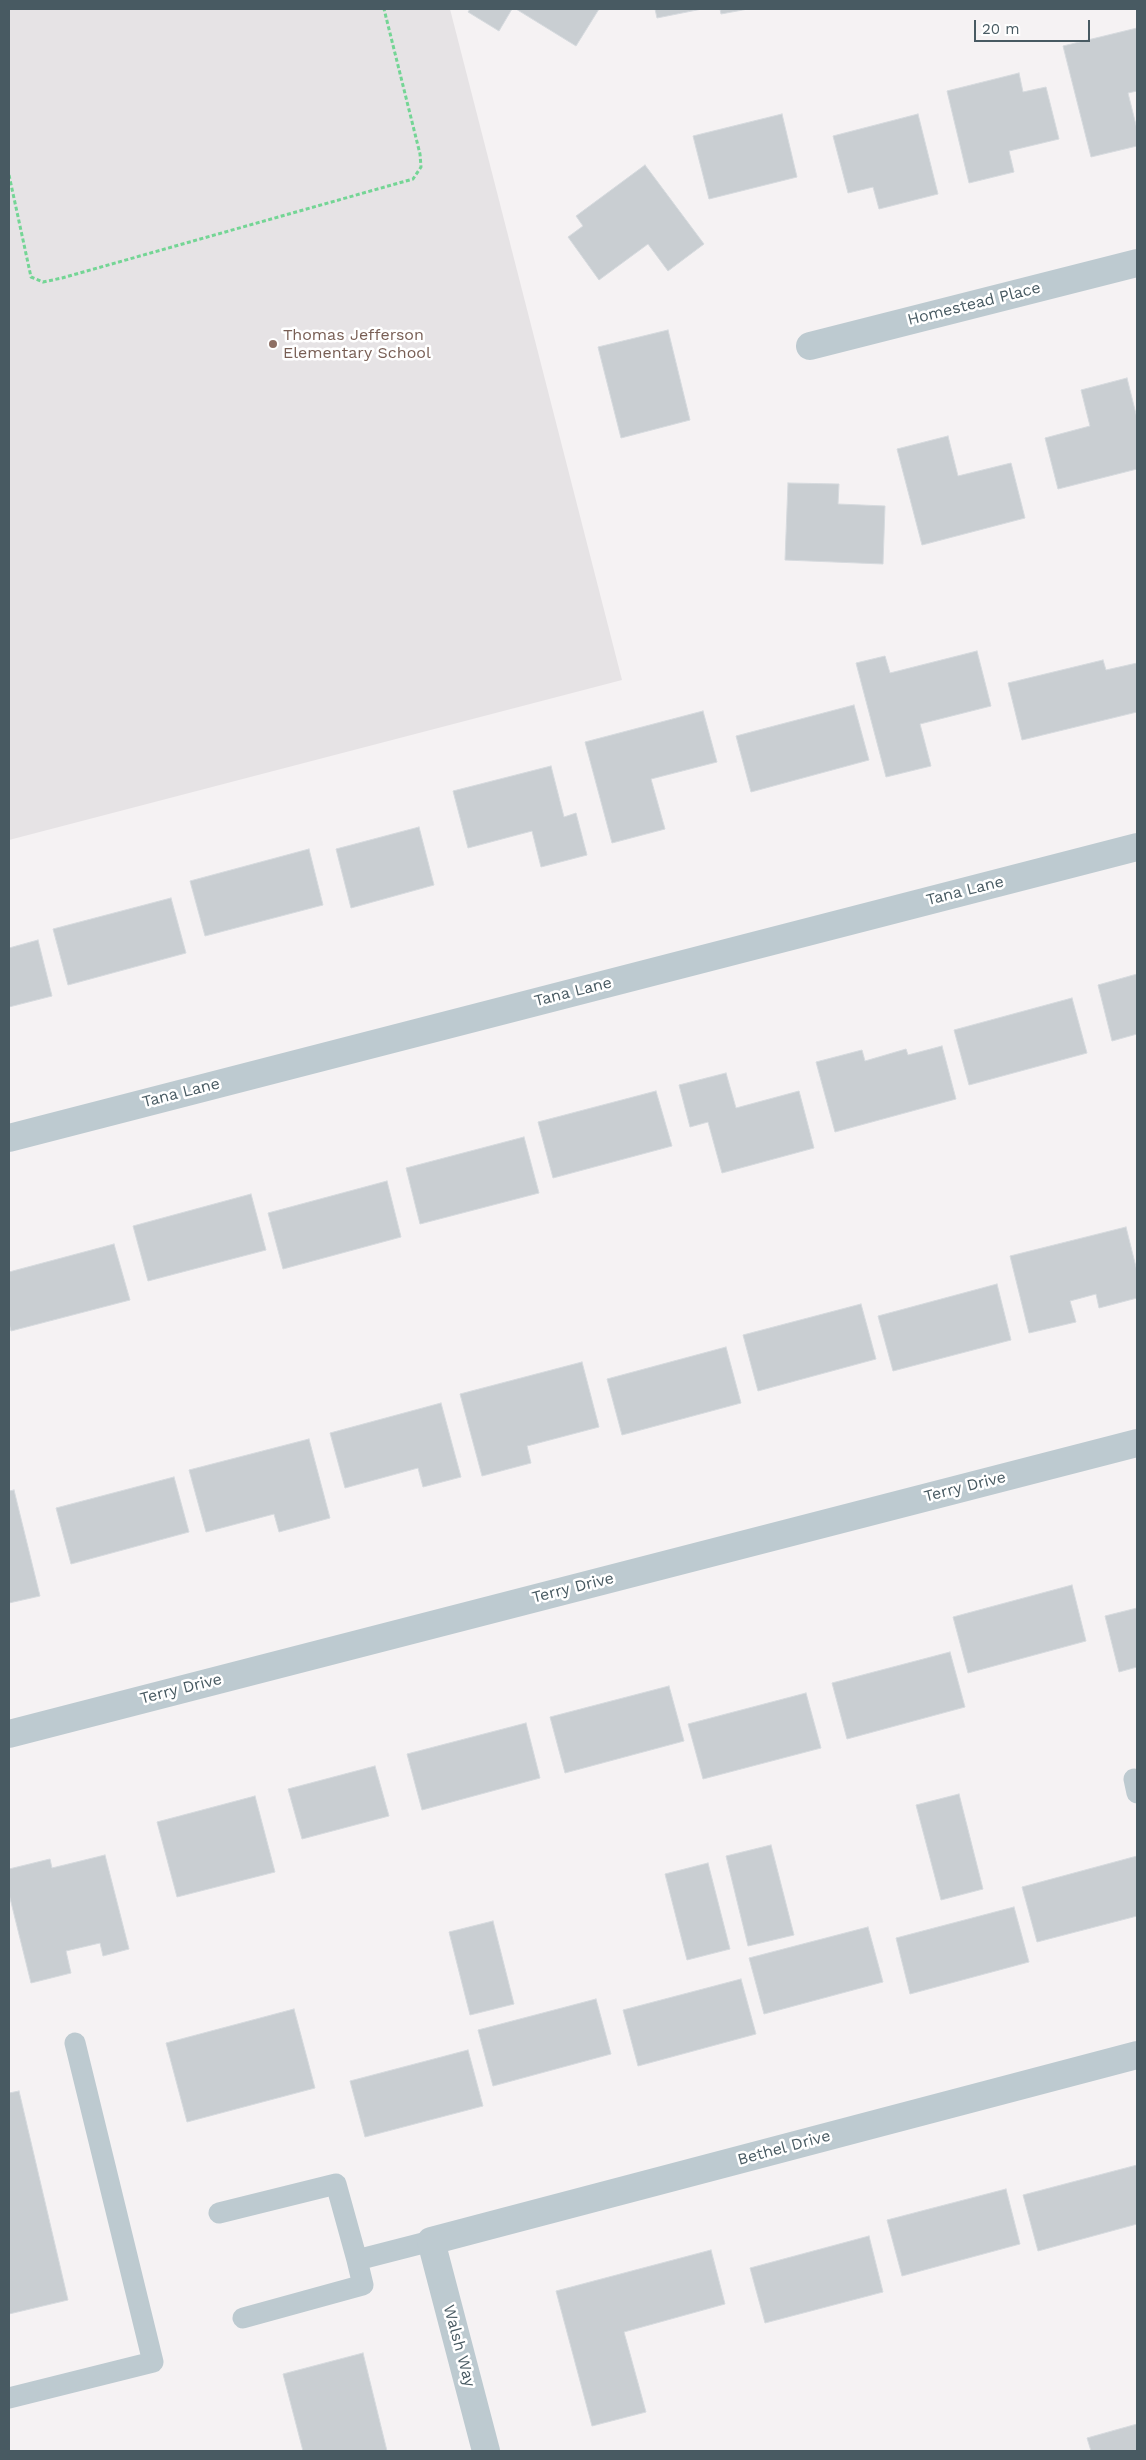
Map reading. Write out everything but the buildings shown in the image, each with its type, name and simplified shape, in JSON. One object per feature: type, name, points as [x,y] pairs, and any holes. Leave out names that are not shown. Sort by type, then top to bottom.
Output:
[{"type":"street","name":"Homestead Place","points":[[810,346],[1137,263]]},
{"type":"street","name":"Tana Lane","points":[[9,1138],[1137,847]]},
{"type":"street","name":"Terry Drive","points":[[9,1734],[1137,1443]]},
{"type":"street","name":"Bethel Drive","points":[[431,2241],[1137,2056]]},
{"type":"street","name":"Walsh Way","points":[[431,2241],[486,2451]]},
{"type":"lane","points":[[9,2398],[153,2362],[75,2043]]},
{"type":"lane","points":[[219,2213],[336,2184],[363,2285],[243,2318]]},
{"type":"lane","points":[[357,2260],[431,2241]]},
{"type":"path","points":[[9,175],[31,277],[43,282],[413,179],[420,167],[420,154],[384,9]]},
{"type":"shaded area","name":"Thomas Jefferson Elementary School","points":[[9,9],[450,9],[622,680],[9,840]]},
{"type":"place","name":"Thomas Jefferson Elementary School","points":[[273,344]]}]
